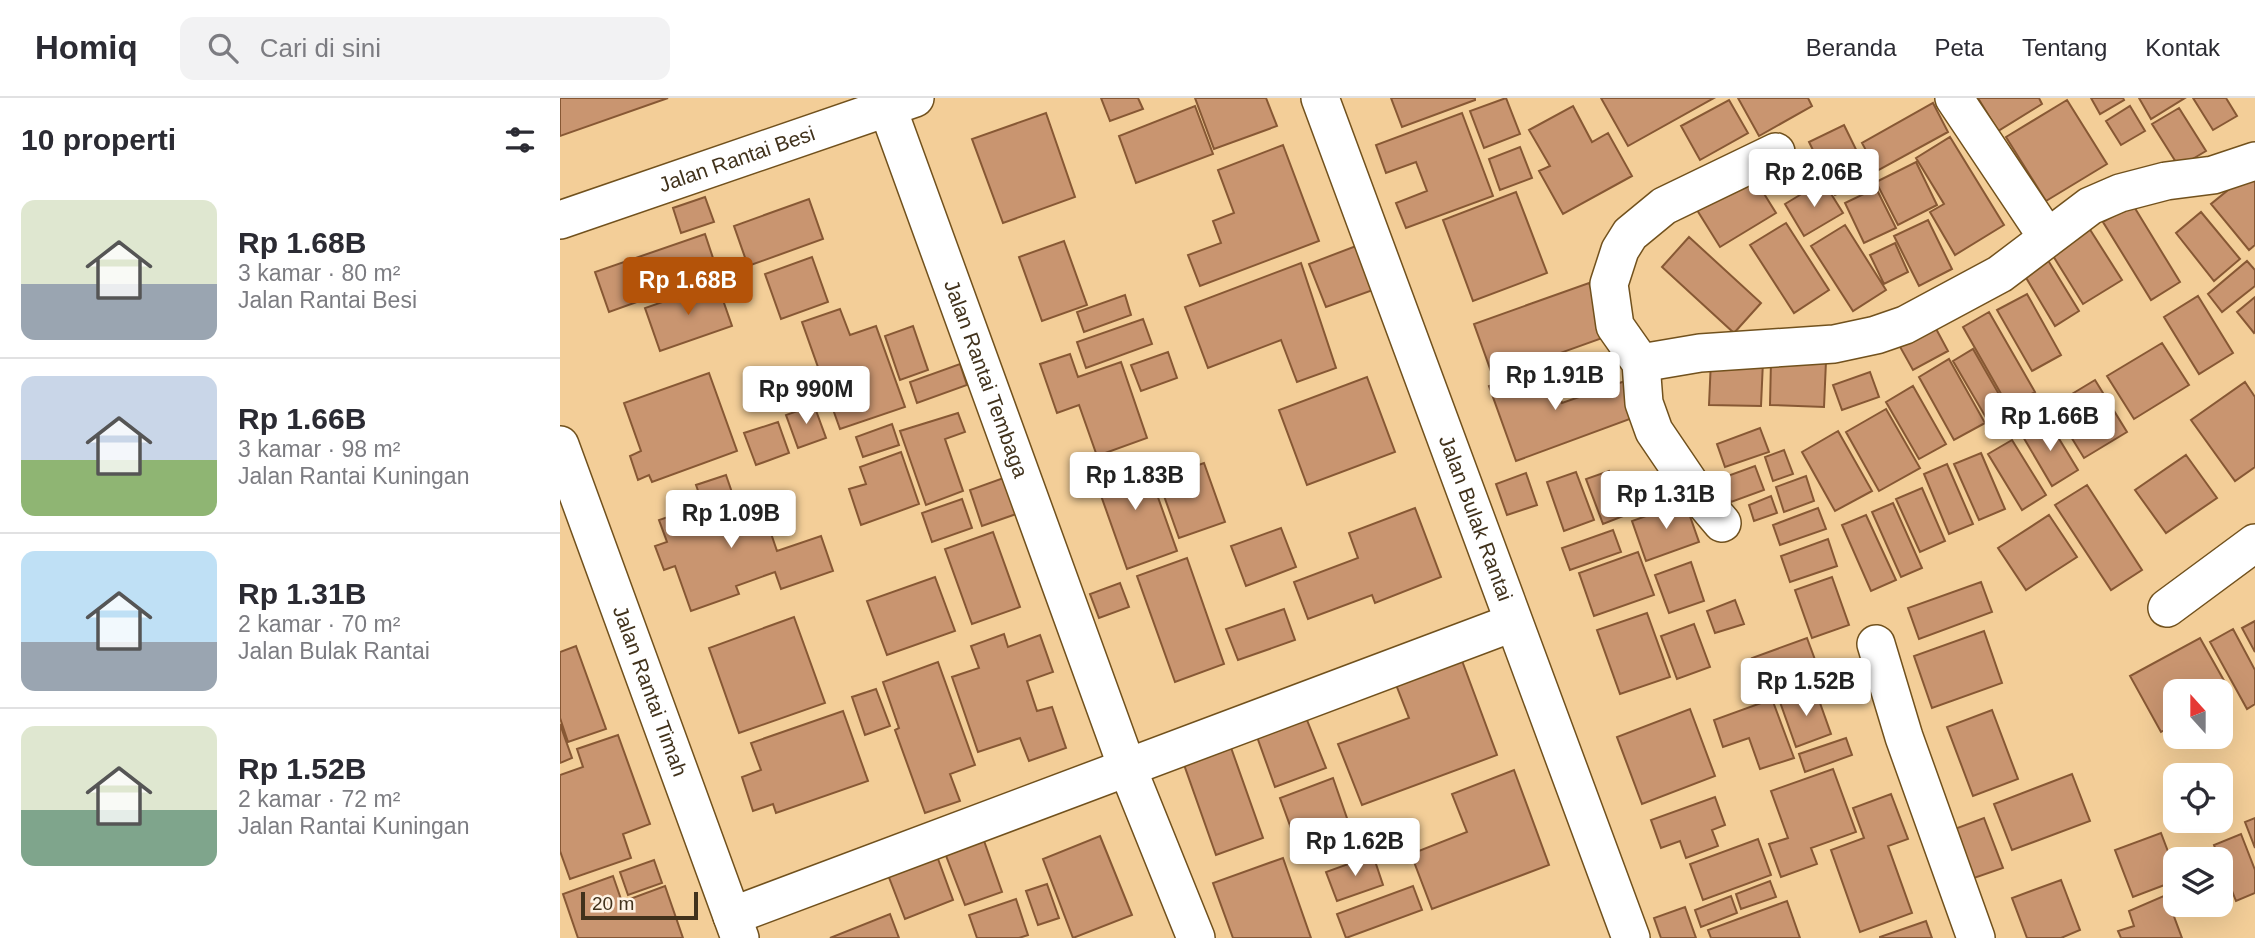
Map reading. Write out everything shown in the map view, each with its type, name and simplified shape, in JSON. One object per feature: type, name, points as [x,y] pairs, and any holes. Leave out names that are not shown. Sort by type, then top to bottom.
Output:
[{"type":"street","name":"Jalan Bulak Rantai","points":[[1320,98],[1512,623],[1631,938]]},
{"type":"street","points":[[1954,98],[2047,237]]},
{"type":"street","name":"Jalan Rantai Besi","points":[[560,220],[901,104]]},
{"type":"street","name":"Jalan Rantai Tembaga","points":[[901,104],[1127,767],[1196,938]]},
{"type":"street","points":[[1721,523],[1694,490],[1654,431],[1644,403],[1641,363],[1615,326],[1609,284],[1620,250],[1630,233],[1664,206],[1776,152]]},
{"type":"street","points":[[1641,363],[1700,353],[1833,344],[1876,335],[1905,325],[2000,274],[2090,206],[2120,192],[2166,181],[2213,175],[2255,161]]},
{"type":"street","name":"Jalan Rantai Timah","points":[[560,445],[736,927]]},
{"type":"street","points":[[2168,608],[2255,543]]},
{"type":"street","points":[[736,927],[1127,767],[1512,623]]},
{"type":"street","points":[[1876,644],[1904,737],[1976,938]]},
{"type":"building","points":[[560,98],[668,98],[560,136]]},
{"type":"building","points":[[1101,98],[1138,98],[1143,109],[1110,121]]},
{"type":"building","points":[[1195,98],[1266,98],[1277,126],[1214,149]]},
{"type":"building","points":[[1391,98],[1475,98],[1475,100],[1402,127]]},
{"type":"building","points":[[1506,98],[1520,134],[1484,148],[1470,111]]},
{"type":"building","points":[[1601,98],[1714,98],[1628,146]]},
{"type":"building","points":[[1738,98],[1808,98],[1812,106],[1759,136]]},
{"type":"building","points":[[1978,98],[2039,98],[2042,104],[1998,131]]},
{"type":"building","points":[[2091,98],[2123,98],[2124,100],[2100,114]]},
{"type":"building","points":[[2139,98],[2185,98],[2151,119]]},
{"type":"building","points":[[2193,98],[2226,98],[2237,116],[2213,130]]},
{"type":"building","points":[[1729,100],[1748,133],[1700,160],[1681,126]]},
{"type":"building","points":[[2067,100],[2107,164],[2046,201],[2006,137]]},
{"type":"building","points":[[1933,103],[1948,132],[1877,171],[1862,143]]},
{"type":"building","points":[[1195,106],[1213,154],[1136,183],[1119,136]]},
{"type":"building","points":[[1573,106],[1592,142],[1608,133],[1632,176],[1563,214],[1539,171],[1550,166],[1529,130]]},
{"type":"building","points":[[2130,106],[2145,131],[2121,145],[2106,121]]},
{"type":"building","points":[[2179,108],[2206,151],[2179,167],[2152,124]]},
{"type":"building","points":[[1046,113],[1075,197],[1003,223],[972,139]]},
{"type":"building","points":[[1462,113],[1493,196],[1406,228],[1396,203],[1427,191],[1416,162],[1386,173],[1376,145]]},
{"type":"building","points":[[1844,125],[1870,178],[1835,195],[1809,142]]},
{"type":"building","points":[[1950,137],[2004,225],[1955,255],[1930,212],[1944,204],[1916,158]]},
{"type":"building","points":[[1283,145],[1319,241],[1200,286],[1188,255],[1221,243],[1213,221],[1234,213],[1218,170]]},
{"type":"building","points":[[1520,147],[1532,178],[1500,190],[1489,159]]},
{"type":"building","points":[[1916,162],[1937,205],[1898,225],[1876,182]]},
{"type":"building","points":[[2249,173],[2255,180],[2255,245],[2249,250],[2211,204]]},
{"type":"building","points":[[1753,176],[1776,213],[1720,247],[1697,210]]},
{"type":"building","points":[[1823,181],[1843,213],[1804,236],[1785,204]]},
{"type":"building","points":[[1876,188],[1896,228],[1864,243],[1845,203]]},
{"type":"building","points":[[1516,192],[1547,273],[1473,301],[1443,220]]},
{"type":"building","points":[[705,197],[714,222],[681,233],[673,208]]},
{"type":"building","points":[[809,199],[823,239],[748,266],[734,226]]},
{"type":"building","points":[[2133,205],[2180,282],[2151,300],[2103,222]]},
{"type":"building","points":[[2201,212],[2240,259],[2214,281],[2176,233]]},
{"type":"building","points":[[1928,220],[1952,269],[1919,286],[1894,236]]},
{"type":"building","points":[[1786,223],[1829,290],[1794,313],[1750,245]]},
{"type":"building","points":[[1845,225],[1886,290],[1853,311],[1811,246]]},
{"type":"building","points":[[2089,228],[2122,280],[2083,304],[2050,251]]},
{"type":"building","points":[[705,234],[718,273],[609,312],[595,272]]},
{"type":"building","points":[[1689,237],[1761,303],[1734,333],[1662,267]]},
{"type":"building","points":[[1064,241],[1087,305],[1042,321],[1019,257]]},
{"type":"building","points":[[1895,243],[1908,272],[1884,284],[1870,255]]},
{"type":"building","points":[[1356,246],[1373,290],[1326,307],[1309,264]]},
{"type":"building","points":[[812,257],[828,302],[781,319],[765,274]]},
{"type":"building","points":[[2046,257],[2079,311],[2055,326],[2022,271]]},
{"type":"building","points":[[2247,261],[2255,270],[2255,286],[2222,312],[2208,294]]},
{"type":"building","points":[[1301,263],[1336,368],[1297,382],[1281,340],[1208,368],[1185,307]]},
{"type":"building","points":[[717,283],[732,326],[660,351],[645,308]]},
{"type":"building","points":[[1589,283],[1608,336],[1493,377],[1474,324]]},
{"type":"building","points":[[2027,294],[2061,355],[2032,371],[1997,310]]},
{"type":"building","points":[[1125,295],[1131,315],[1084,332],[1077,312]]},
{"type":"building","points":[[2198,296],[2233,353],[2199,374],[2164,317]]},
{"type":"building","points":[[2255,297],[2255,332],[2254,333],[2237,312]]},
{"type":"building","points":[[840,309],[850,335],[876,326],[905,407],[840,429],[802,322]]},
{"type":"building","points":[[1989,312],[2035,392],[2008,406],[1963,327]]},
{"type":"building","points":[[1143,319],[1152,344],[1086,368],[1077,342]]},
{"type":"building","points":[[1934,325],[1948,351],[1913,370],[1899,345]]},
{"type":"building","points":[[913,326],[928,370],[900,380],[885,336]]},
{"type":"building","points":[[2162,343],[2189,385],[2134,419],[2107,376]]},
{"type":"building","points":[[1973,349],[2008,410],[1988,421],[1953,361]]},
{"type":"building","points":[[1168,352],[1177,378],[1141,391],[1131,365]]},
{"type":"building","points":[[1070,354],[1078,377],[1121,362],[1147,438],[1097,456],[1079,405],[1057,413],[1040,364]]},
{"type":"building","points":[[1949,359],[1985,423],[1954,440],[1919,377]]},
{"type":"building","points":[[1711,360],[1763,361],[1761,406],[1709,405]]},
{"type":"building","points":[[1771,361],[1826,361],[1824,407],[1770,405]]},
{"type":"building","points":[[960,364],[967,385],[917,403],[910,382]]},
{"type":"building","points":[[1548,365],[1562,403],[1625,381],[1638,416],[1516,461],[1489,386]]},
{"type":"building","points":[[1870,372],[1879,397],[1842,410],[1833,385]]},
{"type":"building","points":[[709,373],[737,451],[652,482],[649,475],[638,480],[630,456],[641,451],[624,403]]},
{"type":"building","points":[[1367,377],[1395,452],[1307,485],[1279,410]]},
{"type":"building","points":[[2095,380],[2127,432],[2084,458],[2052,406]]},
{"type":"building","points":[[2245,382],[2255,397],[2255,467],[2235,481],[2191,420]]},
{"type":"building","points":[[1913,386],[1946,444],[1919,459],[1886,402]]},
{"type":"building","points":[[814,405],[826,438],[798,448],[786,415]]},
{"type":"building","points":[[1886,409],[1920,468],[1879,491],[1846,432]]},
{"type":"building","points":[[958,413],[965,432],[945,439],[963,491],[926,505],[900,431]]},
{"type":"building","points":[[2047,419],[2078,470],[2052,486],[2022,435]]},
{"type":"building","points":[[778,422],[789,453],[756,465],[744,433]]},
{"type":"building","points":[[892,424],[899,445],[863,457],[856,437]]},
{"type":"building","points":[[1760,428],[1769,452],[1725,467],[1717,444]]},
{"type":"building","points":[[1838,431],[1872,491],[1835,511],[1802,452]]},
{"type":"building","points":[[2012,440],[2046,495],[2022,510],[1988,454]]},
{"type":"building","points":[[1784,450],[1793,474],[1773,481],[1765,457]]},
{"type":"building","points":[[901,452],[919,504],[861,525],[849,489],[866,484],[860,467]]},
{"type":"building","points":[[1981,453],[2005,509],[1979,520],[1954,464]]},
{"type":"building","points":[[1143,455],[1177,551],[1127,569],[1093,473]]},
{"type":"building","points":[[2186,455],[2217,498],[2166,533],[2135,490]]},
{"type":"building","points":[[1204,463],[1225,522],[1179,538],[1158,479]]},
{"type":"building","points":[[1947,464],[1973,524],[1949,534],[1924,474]]},
{"type":"building","points":[[1755,466],[1764,490],[1731,502],[1722,478]]},
{"type":"building","points":[[1609,471],[1626,515],[1603,524],[1586,479]]},
{"type":"building","points":[[1576,472],[1594,520],[1564,531],[1547,482]]},
{"type":"building","points":[[1526,473],[1537,505],[1507,515],[1496,484]]},
{"type":"building","points":[[726,475],[738,510],[713,519],[715,527],[763,510],[777,551],[821,536],[833,571],[781,589],[775,572],[736,586],[739,594],[691,611],[675,566],[664,570],[655,546],[667,542],[659,520],[703,505],[696,485]]},
{"type":"building","points":[[1009,476],[1022,512],[982,526],[970,490]]},
{"type":"building","points":[[1806,476],[1814,501],[1784,512],[1776,487]]},
{"type":"building","points":[[2087,485],[2142,570],[2111,590],[2055,505]]},
{"type":"building","points":[[1922,488],[1945,541],[1920,552],[1896,499]]},
{"type":"building","points":[[1771,496],[1777,513],[1754,521],[1749,505]]},
{"type":"building","points":[[962,499],[972,528],[932,542],[922,513]]},
{"type":"building","points":[[1685,502],[1699,542],[1646,561],[1632,521]]},
{"type":"building","points":[[1893,503],[1922,568],[1901,577],[1872,512]]},
{"type":"building","points":[[1415,508],[1441,577],[1375,603],[1372,595],[1308,619],[1294,582],[1358,558],[1349,533]]},
{"type":"building","points":[[1818,508],[1826,529],[1780,545],[1773,525]]},
{"type":"building","points":[[1866,515],[1896,580],[1871,591],[1842,525]]},
{"type":"building","points":[[2049,515],[2077,557],[2026,590],[1998,548]]},
{"type":"building","points":[[1281,528],[1296,567],[1246,586],[1231,546]]},
{"type":"building","points":[[1613,530],[1621,552],[1570,570],[1562,548]]},
{"type":"building","points":[[993,532],[1020,607],[972,624],[945,549]]},
{"type":"building","points":[[1828,539],[1837,566],[1790,582],[1781,556]]},
{"type":"building","points":[[1638,552],[1654,595],[1594,616],[1579,573]]},
{"type":"building","points":[[1187,558],[1224,664],[1175,682],[1137,576]]},
{"type":"building","points":[[1691,562],[1704,601],[1669,613],[1655,575]]},
{"type":"building","points":[[935,577],[955,631],[887,655],[867,601]]},
{"type":"building","points":[[1832,577],[1849,625],[1812,638],[1795,590]]},
{"type":"building","points":[[1981,582],[1992,612],[1919,639],[1908,608]]},
{"type":"building","points":[[1120,583],[1129,607],[1099,618],[1090,594]]},
{"type":"building","points":[[1735,600],[1744,624],[1715,633],[1707,611]]},
{"type":"building","points":[[1284,609],[1295,640],[1238,660],[1226,629]]},
{"type":"building","points":[[1647,613],[1670,677],[1620,694],[1597,630]]},
{"type":"building","points":[[794,617],[825,703],[739,733],[709,648]]},
{"type":"building","points":[[2255,621],[2255,652],[2242,628]]},
{"type":"building","points":[[1694,624],[1710,667],[1677,679],[1661,636]]},
{"type":"building","points":[[2233,629],[2255,670],[2255,704],[2247,709],[2233,679],[2230,679],[2210,642]]},
{"type":"building","points":[[1984,631],[2002,683],[1932,708],[1914,656]]},
{"type":"building","points":[[1004,634],[1008,647],[1040,635],[1053,672],[1027,681],[1037,711],[1052,707],[1066,748],[1029,761],[1020,738],[978,752],[952,677],[979,668],[971,646]]},
{"type":"building","points":[[1807,638],[1821,676],[1765,696],[1752,658]]},
{"type":"building","points":[[2200,638],[2223,679],[2163,679],[2161,732],[2130,676]]},
{"type":"building","points":[[576,646],[606,729],[568,742],[560,718],[560,652]]},
{"type":"building","points":[[1461,658],[1497,755],[1362,805],[1338,744],[1409,718],[1395,682]]},
{"type":"building","points":[[938,662],[975,765],[950,774],[960,801],[925,813],[895,730],[899,728],[883,682]]},
{"type":"building","points":[[876,689],[890,726],[865,735],[852,697]]},
{"type":"building","points":[[1815,689],[1831,734],[1796,747],[1780,702]]},
{"type":"building","points":[[1772,699],[1794,758],[1760,769],[1749,738],[1723,747],[1714,720]]},
{"type":"building","points":[[1690,709],[1715,776],[1642,804],[1617,737]]},
{"type":"building","points":[[1992,710],[2018,779],[1973,796],[1947,727]]},
{"type":"building","points":[[843,711],[868,781],[776,813],[773,804],[753,811],[742,777],[761,770],[751,743]]},
{"type":"building","points":[[1305,715],[1326,768],[1275,787],[1256,734]]},
{"type":"building","points":[[560,724],[572,758],[560,763]]},
{"type":"building","points":[[618,735],[650,824],[623,834],[631,858],[570,879],[560,851],[560,775],[583,767],[577,749]]},
{"type":"building","points":[[1846,738],[1852,755],[1805,772],[1799,754]]},
{"type":"building","points":[[1229,742],[1263,838],[1216,855],[1182,759]]},
{"type":"building","points":[[1833,769],[1856,832],[1811,848],[1817,864],[1781,877],[1769,844],[1788,838],[1771,791]]},
{"type":"building","points":[[1514,770],[1549,865],[1432,909],[1411,854],[1467,832],[1452,794]]},
{"type":"building","points":[[2072,774],[2090,821],[2012,850],[1994,804]]},
{"type":"building","points":[[1333,778],[1349,824],[1296,842],[1280,798]]},
{"type":"building","points":[[1891,794],[1908,839],[1888,846],[1912,913],[1860,932],[1831,850],[1864,838],[1853,808]]},
{"type":"building","points":[[1715,797],[1725,825],[1712,830],[1718,846],[1686,858],[1680,841],[1661,848],[1651,820]]},
{"type":"building","points":[[1984,818],[2003,868],[1971,879],[1952,830]]},
{"type":"building","points":[[2255,818],[2255,848],[2245,822]]},
{"type":"building","points":[[2161,833],[2166,847],[2163,847],[2163,886],[2133,897],[2115,850]]},
{"type":"building","points":[[2241,834],[2255,870],[2255,893],[2236,901],[2233,893],[2233,847],[2214,845]]},
{"type":"building","points":[[1100,836],[1132,915],[1073,938],[1043,859]]},
{"type":"building","points":[[983,838],[1002,892],[965,905],[945,853]]},
{"type":"building","points":[[1758,839],[1771,875],[1703,900],[1690,864]]},
{"type":"building","points":[[934,848],[953,900],[905,919],[885,867]]},
{"type":"building","points":[[1373,855],[1383,885],[1337,901],[1326,872]]},
{"type":"building","points":[[1283,858],[1311,938],[1233,938],[1213,883]]},
{"type":"building","points":[[654,860],[662,883],[628,895],[620,872]]},
{"type":"building","points":[[613,876],[622,902],[665,886],[683,938],[578,938],[563,894]]},
{"type":"building","points":[[2061,880],[2080,930],[2061,938],[2027,938],[2012,898]]},
{"type":"building","points":[[1770,881],[1776,897],[1741,909],[1736,894]]},
{"type":"building","points":[[1047,884],[1059,918],[1038,925],[1026,891]]},
{"type":"building","points":[[1413,886],[1422,910],[1346,938],[1337,914]]},
{"type":"building","points":[[1731,896],[1737,913],[1701,927],[1695,910]]},
{"type":"building","points":[[2163,896],[2163,917],[2174,917],[2182,938],[2121,938],[2118,931],[2134,926],[2129,911]]},
{"type":"building","points":[[1016,899],[1028,935],[1019,938],[977,938],[969,915]]},
{"type":"building","points":[[1787,901],[1800,938],[1711,938],[1708,930]]},
{"type":"building","points":[[1685,907],[1696,938],[1661,938],[1654,918]]},
{"type":"building","points":[[890,914],[899,938],[830,938]]},
{"type":"building","points":[[1926,921],[1932,938],[1880,938],[1880,937]]}]
